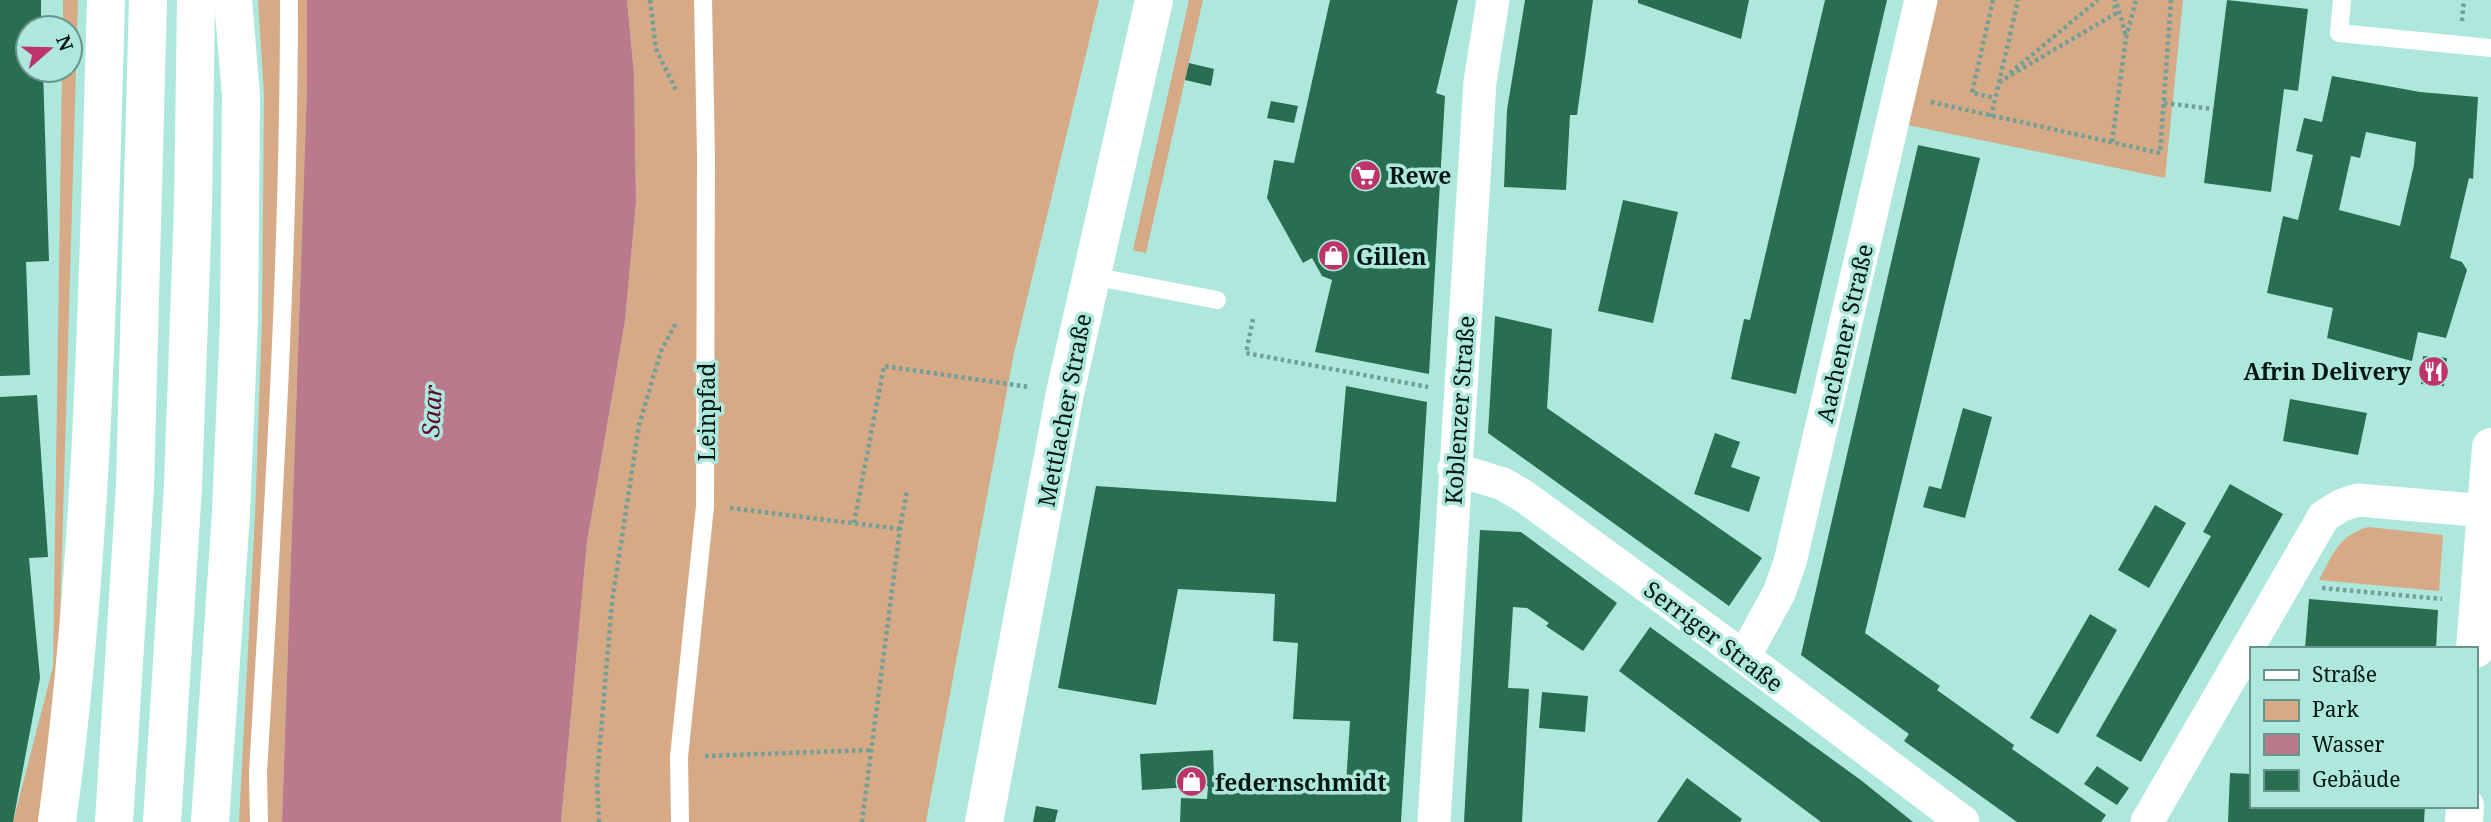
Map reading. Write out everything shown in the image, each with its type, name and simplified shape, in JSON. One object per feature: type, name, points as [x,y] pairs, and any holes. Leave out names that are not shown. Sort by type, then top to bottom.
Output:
[{"type":"main road","points":[[57,822],[70,727],[88,496],[106,0]]},
{"type":"main road","points":[[114,822],[135,486],[148,0]]},
{"type":"main road","points":[[162,822],[183,486],[196,0]]},
{"type":"main road","points":[[210,822],[232,513],[239,321],[241,95],[233,0]]},
{"type":"main road","name":"Mettlacher Straße","points":[[984,822],[1065,393],[1154,0]]},
{"type":"main road","points":[[2475,647],[2491,447]]},
{"type":"street","name":"Koblenzer Straße","points":[[1434,822],[1480,82],[1493,0]]},
{"type":"street","name":"Aachener Straße","points":[[1744,657],[1779,593],[1790,562],[1921,0]]},
{"type":"street","name":"Serriger Straße","points":[[1454,469],[1503,484],[1525,498],[1744,657],[1955,820]]},
{"type":"street","points":[[2157,818],[2324,516],[2342,505],[2358,500],[2485,511]]},
{"type":"lane","points":[[259,822],[258,773],[282,306],[289,0]]},
{"type":"lane","name":"Leinpfad","points":[[680,822],[680,757],[705,506],[703,0]]},
{"type":"lane","points":[[2342,0],[2339,33],[2491,48]]},
{"type":"lane","points":[[1092,276],[1217,300]]},
{"type":"path","points":[[650,0],[656,49],[681,102]]},
{"type":"path","points":[[1993,0],[1972,93],[1995,98]]},
{"type":"path","points":[[1991,117],[2018,0]]},
{"type":"path","points":[[1999,82],[2098,0]]},
{"type":"path","points":[[1999,82],[2115,14],[2115,0]]},
{"type":"path","points":[[2115,0],[2126,38]]},
{"type":"path","points":[[2112,142],[2126,38],[2136,0]]},
{"type":"path","points":[[1899,95],[2160,153],[2171,0]]},
{"type":"path","points":[[2463,12],[2464,0]]},
{"type":"path","points":[[2164,103],[2213,109]]},
{"type":"path","points":[[599,822],[597,779],[612,602],[639,425],[661,351],[684,308],[706,280]]},
{"type":"path","points":[[1253,320],[1246,354],[1460,393]]},
{"type":"path","points":[[854,523],[884,366],[1002,382]]},
{"type":"path","points":[[862,822],[907,490]]},
{"type":"path","points":[[748,510],[900,529]]},
{"type":"path","points":[[2284,584],[2478,603]]},
{"type":"path","points":[[680,757],[872,750]]},
{"type":"green space","points":[[63,0],[78,0],[78,14],[63,14]]},
{"type":"green space","points":[[258,0],[307,0],[307,87],[282,822],[239,822],[262,320],[264,95]]},
{"type":"green space","points":[[627,0],[1099,0],[1014,353],[926,822],[561,822],[587,542],[625,321],[636,202],[634,74]]},
{"type":"green space","points":[[1189,0],[1203,0],[1146,253],[1133,250]]},
{"type":"green space","points":[[1921,0],[2183,0],[2165,178],[1893,122]]},
{"type":"green space","points":[[62,84],[76,84],[58,690],[40,822],[13,822],[53,667]]},
{"type":"green space","points":[[2368,527],[2443,535],[2439,591],[2319,580],[2337,547],[2350,535]]},
{"type":"water","name":"Saar","points":[[307,0],[627,0],[634,74],[636,202],[625,321],[587,542],[561,822],[282,822],[307,87]]},
{"type":"building","points":[[0,0],[41,0],[41,14],[14,14],[14,84],[43,84],[49,261],[26,262],[30,375],[0,376]]},
{"type":"building","name":"Rewe","points":[[1330,0],[1458,0],[1436,93],[1445,96],[1429,374],[1315,352],[1332,280],[1322,276],[1312,258],[1303,263],[1267,198],[1274,160],[1294,163]]},
{"type":"building","points":[[1525,0],[1593,0],[1577,115],[1570,115],[1566,190],[1504,187],[1507,110]]},
{"type":"building","points":[[1638,0],[1749,0],[1741,39],[1638,3]]},
{"type":"building","points":[[1825,0],[1887,0],[1796,394],[1731,379],[1744,319],[1750,320]]},
{"type":"building","points":[[2227,0],[2308,9],[2298,91],[2284,89],[2271,192],[2204,183]]},
{"type":"building","points":[[1189,63],[1214,69],[1211,86],[1185,80]]},
{"type":"building","points":[[2332,76],[2420,92],[2478,97],[2473,179],[2469,178],[2450,258],[2462,262],[2467,270],[2446,338],[2418,332],[2412,361],[2327,338],[2333,308],[2267,293],[2283,216],[2298,220],[2313,155],[2296,151],[2304,118],[2322,122]],"holes":[[[2366,132],[2416,142],[2414,165],[2400,226],[2339,210],[2351,156],[2360,158]]]},
{"type":"building","points":[[1271,101],[1298,106],[1294,123],[1267,118]]},
{"type":"building","points":[[1918,145],[1980,158],[1865,633],[1940,686],[1937,690],[2014,745],[2012,749],[2106,815],[2101,822],[2017,822],[1904,741],[1909,734],[1801,655]]},
{"type":"building","points":[[1623,200],[1678,212],[1653,323],[1598,311]]},
{"type":"building","points":[[1495,316],[1552,329],[1547,408],[1762,558],[1729,606],[1488,433]]},
{"type":"building","name":"Afrin Delivery","points":[[2423,356],[2447,358],[2444,386],[2421,384]]},
{"type":"building","points":[[1346,386],[1427,402],[1401,822],[1180,822],[1181,798],[1207,799],[1208,786],[1142,790],[1140,754],[1213,750],[1214,777],[1346,784],[1350,721],[1293,719],[1298,643],[1273,641],[1275,594],[1178,589],[1156,705],[1058,688],[1096,486],[1336,502]]},
{"type":"building","points":[[37,395],[48,557],[29,558],[40,678],[13,822],[0,822],[0,397]]},
{"type":"building","points":[[2290,399],[2367,413],[2358,455],[2283,441]]},
{"type":"building","points":[[1963,408],[1992,417],[1965,518],[1923,507],[1929,486],[1941,489]]},
{"type":"building","points":[[1715,433],[1740,442],[1731,467],[1760,477],[1749,512],[1694,494]]},
{"type":"building","points":[[2230,484],[2283,514],[2141,762],[2096,736],[2211,536],[2203,532]]},
{"type":"building","points":[[2155,505],[2186,523],[2149,588],[2118,570]]},
{"type":"building","points":[[1480,530],[1521,532],[1617,603],[1583,651],[1546,626],[1549,623],[1527,608],[1513,607],[1508,688],[1529,689],[1522,822],[1464,822]]},
{"type":"building","points":[[2309,599],[2438,610],[2436,647],[2305,647]]},
{"type":"building","points":[[2090,614],[2117,630],[2058,734],[2030,718]]},
{"type":"building","points":[[1650,627],[1862,781],[1913,822],[1821,822],[1619,671]]},
{"type":"building","points":[[1542,692],[1588,696],[1585,732],[1539,728]]},
{"type":"building","points":[[2097,766],[2129,788],[2117,805],[2084,784]]},
{"type":"building","points":[[2230,773],[2250,774],[2250,808],[2425,808],[2424,822],[2228,822]]},
{"type":"building","points":[[1687,778],[1742,819],[1740,822],[1657,822]]},
{"type":"building","points":[[1036,806],[1058,810],[1055,822],[1033,822]]},
{"type":"place","name":"Rewe","points":[[1366,175]]},
{"type":"place","name":"Gillen","points":[[1333,256]]},
{"type":"place","name":"Afrin Delivery","points":[[2434,371]]},
{"type":"place","name":"federnschmidt","points":[[1192,782]]}]
